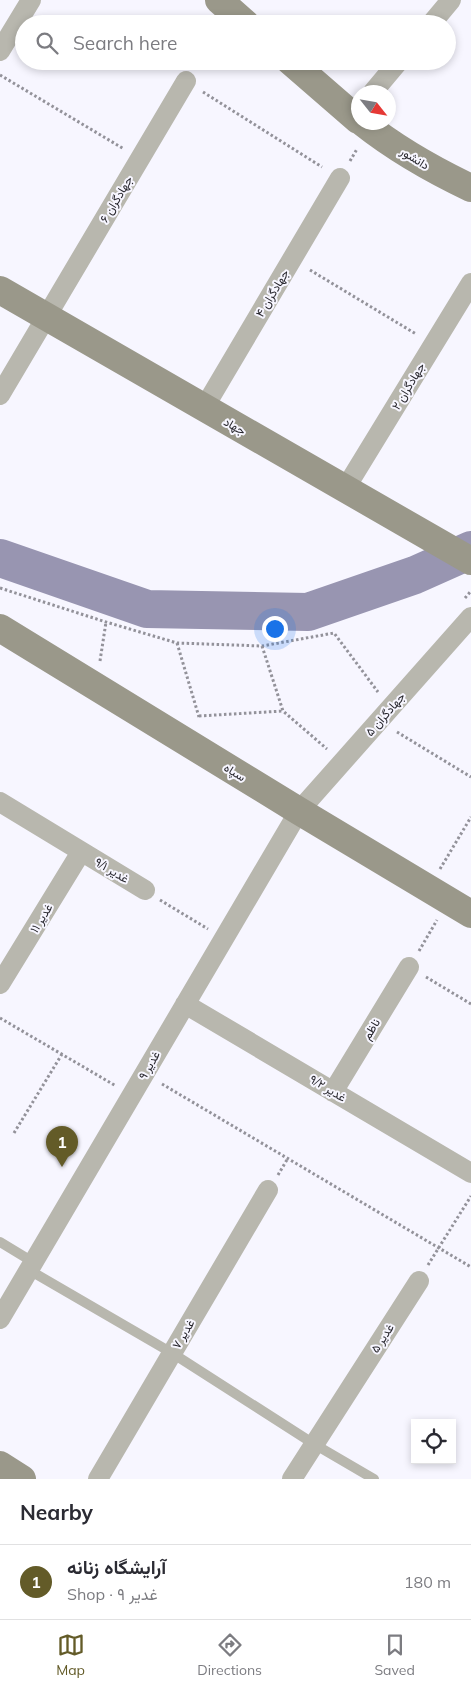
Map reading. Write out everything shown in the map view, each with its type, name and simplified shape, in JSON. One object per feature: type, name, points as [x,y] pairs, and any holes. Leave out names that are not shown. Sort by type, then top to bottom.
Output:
[{"type":"street","points":[[21,15],[30,0]]},
{"type":"street","points":[[438,15],[451,0]]},
{"type":"street","points":[[1,49],[15,25]]},
{"type":"street","name":"دانشور","points":[[301,70],[351,112]]},
{"type":"street","points":[[378,85],[391,70]]},
{"type":"street","name":"جهادگران ۶","points":[[0,395],[186,82]]},
{"type":"street","name":"دانشور","points":[[376,130],[441,174],[471,188]]},
{"type":"street","name":"جهادگران ۴","points":[[204,408],[340,178]]},
{"type":"street","name":"جهادگران ۲","points":[[345,489],[471,284]]},
{"type":"street","name":"جهاد","points":[[0,290],[471,561]]},
{"type":"street","name":"جهادگران ۵","points":[[299,811],[384,715],[468,608]]},
{"type":"street","name":"سپاه","points":[[0,628],[450,901]]},
{"type":"street","name":"غدیر ۹/۱","points":[[0,802],[145,890]]},
{"type":"street","name":"غدیر ۹","points":[[0,1319],[299,811]]},
{"type":"street","name":"غدیر ۱۱","points":[[0,984],[81,852]]},
{"type":"street","name":"ناظم","points":[[333,1092],[409,967]]},
{"type":"street","name":"غدیر ۹/۲","points":[[185,1004],[471,1173]]},
{"type":"street","name":"غدیر ۷","points":[[98,1479],[268,1190]]},
{"type":"street","name":"غدیر ۵","points":[[292,1479],[419,1281]]},
{"type":"street","points":[[0,1466],[22,1479]]},
{"type":"lane","points":[[0,1242],[31,1266],[314,1444],[374,1479]]},
{"type":"path","points":[[0,74],[140,158]]},
{"type":"path","points":[[186,82],[340,178],[356,130]]},
{"type":"path","points":[[292,259],[433,345]]},
{"type":"path","points":[[0,588],[177,643],[262,646],[334,633],[384,715],[471,777]]},
{"type":"path","points":[[468,608],[471,591]]},
{"type":"path","points":[[91,658],[100,663],[106,622]]},
{"type":"path","points":[[177,643],[201,723],[192,718]]},
{"type":"path","points":[[262,646],[283,711],[342,763]]},
{"type":"path","points":[[199,716],[283,711]]},
{"type":"path","points":[[471,817],[450,901],[409,967],[471,1004]]},
{"type":"path","points":[[145,890],[224,938]]},
{"type":"path","points":[[0,1018],[132,1095]]},
{"type":"path","points":[[14,1134],[62,1054]]},
{"type":"path","points":[[144,1073],[471,1266]]},
{"type":"path","points":[[419,1281],[471,1196]]},
{"type":"waterway","points":[[0,558],[147,609],[308,612],[415,575],[471,550]]},
{"type":"place","name":"آرایشگاه زنانه","points":[[62,1167]]}]
